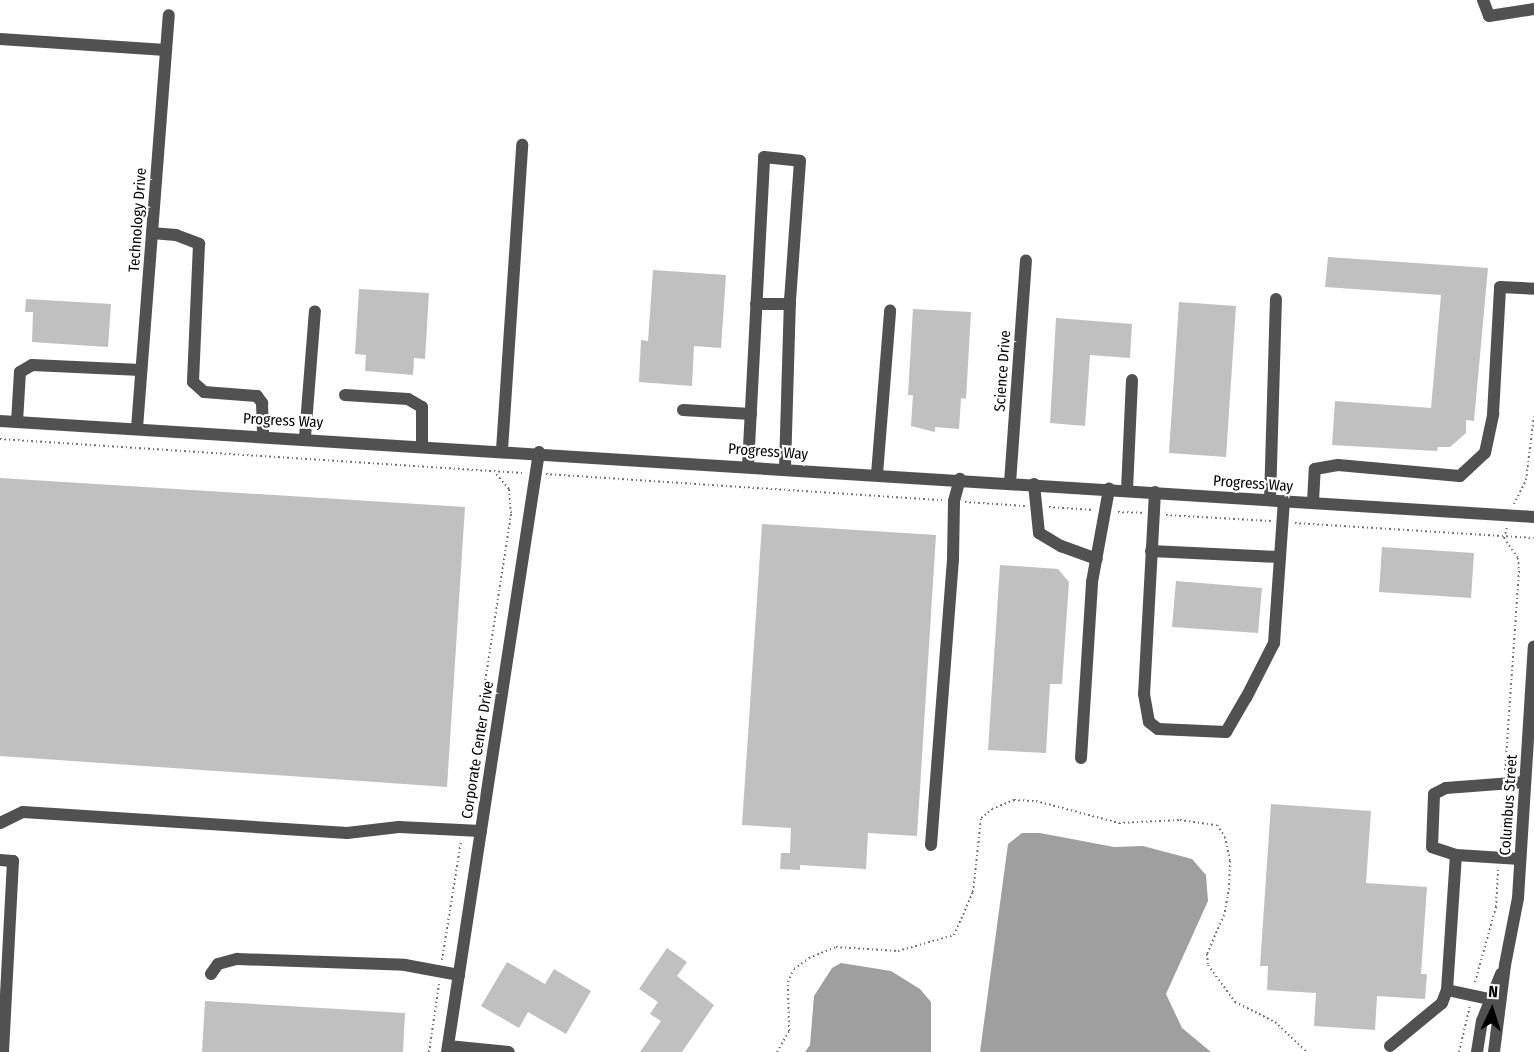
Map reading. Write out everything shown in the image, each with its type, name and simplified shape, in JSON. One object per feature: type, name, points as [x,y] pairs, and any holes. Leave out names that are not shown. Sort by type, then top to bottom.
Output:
[{"type":"street","points":[[1483,0],[1489,16],[1534,9]]},
{"type":"street","name":"Technology Drive","points":[[137,428],[169,15]]},
{"type":"street","points":[[0,39],[166,50]]},
{"type":"street","points":[[502,450],[522,145]]},
{"type":"street","points":[[748,466],[764,157],[800,161],[790,304],[785,468]]},
{"type":"street","points":[[152,233],[176,235],[199,244],[193,382],[204,392],[257,396],[262,403],[263,435]]},
{"type":"street","name":"Science Drive","points":[[1010,483],[1026,261]]},
{"type":"street","points":[[1312,502],[1315,469],[1338,465],[1460,476],[1485,453],[1493,414],[1500,287],[1534,289]]},
{"type":"street","points":[[1270,500],[1276,299]]},
{"type":"street","points":[[756,304],[790,304]]},
{"type":"street","points":[[305,437],[315,311]]},
{"type":"street","points":[[877,474],[890,311]]},
{"type":"street","points":[[17,422],[20,372],[32,365],[141,370]]},
{"type":"street","points":[[1127,490],[1132,380]]},
{"type":"street","points":[[345,395],[408,399],[422,407],[422,445]]},
{"type":"street","points":[[683,410],[751,414]]},
{"type":"street","name":"Progress Way","points":[[0,421],[305,437],[1534,517]]},
{"type":"street","name":"Corporate Center Drive","points":[[447,1049],[539,452]]},
{"type":"street","points":[[931,845],[953,559],[954,501],[960,480]]},
{"type":"street","points":[[1034,484],[1039,533],[1061,546],[1097,559]]},
{"type":"street","points":[[1081,758],[1089,613],[1107,511],[1108,489]]},
{"type":"street","points":[[1155,492],[1144,694],[1149,722],[1158,729],[1226,732],[1274,643],[1284,501]]},
{"type":"street","points":[[1151,551],[1280,557]]},
{"type":"street","name":"Columbus Street","points":[[1477,1052],[1496,1000],[1518,898],[1525,782],[1531,750],[1534,647]]},
{"type":"street","points":[[1521,859],[1456,855],[1432,847],[1434,794],[1446,788],[1525,782]]},
{"type":"street","points":[[0,823],[24,812],[347,833],[399,827],[481,831]]},
{"type":"street","points":[[1390,1046],[1442,1003],[1447,990],[1456,855]]},
{"type":"street","points":[[0,860],[13,861],[3,1052]]},
{"type":"street","points":[[211,974],[218,964],[237,959],[342,961],[459,975]]},
{"type":"street","points":[[1447,990],[1496,1000]]},
{"type":"street","name":"Columbus Street","points":[[1494,1052],[1496,1000]]},
{"type":"street","points":[[447,1049],[508,1052]]},
{"type":"path","points":[[1504,538],[1516,496],[1526,480],[1534,416]]},
{"type":"path","points":[[0,439],[1504,538],[1534,538]]},
{"type":"path","points":[[429,1052],[511,513],[509,489],[493,472]]},
{"type":"path","points":[[777,1052],[789,1031],[789,982],[794,969],[809,958],[836,947],[898,951],[954,934],[973,892],[981,819],[992,808],[1014,800],[1036,801],[1119,823],[1180,820],[1217,825],[1224,837],[1230,861],[1229,888],[1224,915],[1207,954],[1208,965],[1235,1002],[1275,1022],[1307,1052]]},
{"type":"shaded area","points":[[1022,833],[1040,833],[1114,847],[1143,846],[1192,859],[1206,875],[1208,901],[1166,994],[1182,1028],[1211,1052],[980,1052],[1008,844]]},
{"type":"shaded area","points":[[841,963],[891,971],[920,989],[931,1002],[931,1052],[805,1052],[810,1045],[814,996],[832,968]]},
{"type":"building","points":[[1328,257],[1488,268],[1474,421],[1466,420],[1466,433],[1450,447],[1438,447],[1437,451],[1332,445],[1335,401],[1431,408],[1441,295],[1325,287]]},
{"type":"building","points":[[653,270],[726,275],[721,348],[694,346],[692,386],[639,382],[641,340],[648,341]]},
{"type":"building","points":[[359,289],[429,293],[425,359],[414,358],[413,375],[365,371],[366,355],[355,354]]},
{"type":"building","points":[[26,299],[111,304],[108,347],[32,342],[33,312],[25,312]]},
{"type":"building","points":[[1179,302],[1236,306],[1226,457],[1169,453]]},
{"type":"building","points":[[913,309],[971,312],[966,399],[961,398],[959,429],[935,427],[935,432],[911,426],[913,395],[908,395]]},
{"type":"building","points":[[1056,318],[1132,324],[1130,358],[1090,355],[1085,426],[1050,423]]},
{"type":"building","points":[[0,478],[465,507],[447,787],[0,756]]},
{"type":"building","points":[[762,524],[936,535],[917,836],[868,833],[866,869],[800,865],[800,870],[780,869],[781,853],[790,853],[791,828],[742,825]]},
{"type":"building","points":[[1382,547],[1474,553],[1471,598],[1379,592]]},
{"type":"building","points":[[1000,565],[1058,569],[1069,582],[1062,684],[1050,684],[1046,753],[988,750]]},
{"type":"building","points":[[1176,581],[1262,588],[1258,633],[1172,627]]},
{"type":"building","points":[[1271,804],[1371,811],[1366,883],[1427,887],[1421,974],[1427,974],[1425,999],[1377,996],[1375,1030],[1314,1026],[1316,993],[1267,990],[1268,966],[1260,966]]},
{"type":"building","points":[[667,948],[687,962],[677,976],[714,1005],[682,1052],[640,1052],[661,1021],[650,1014],[658,1002],[639,989]]},
{"type":"building","points":[[507,962],[545,984],[554,969],[591,991],[566,1034],[528,1012],[519,1028],[481,1006]]},
{"type":"building","points":[[205,1001],[405,1013],[403,1052],[202,1052]]}]
